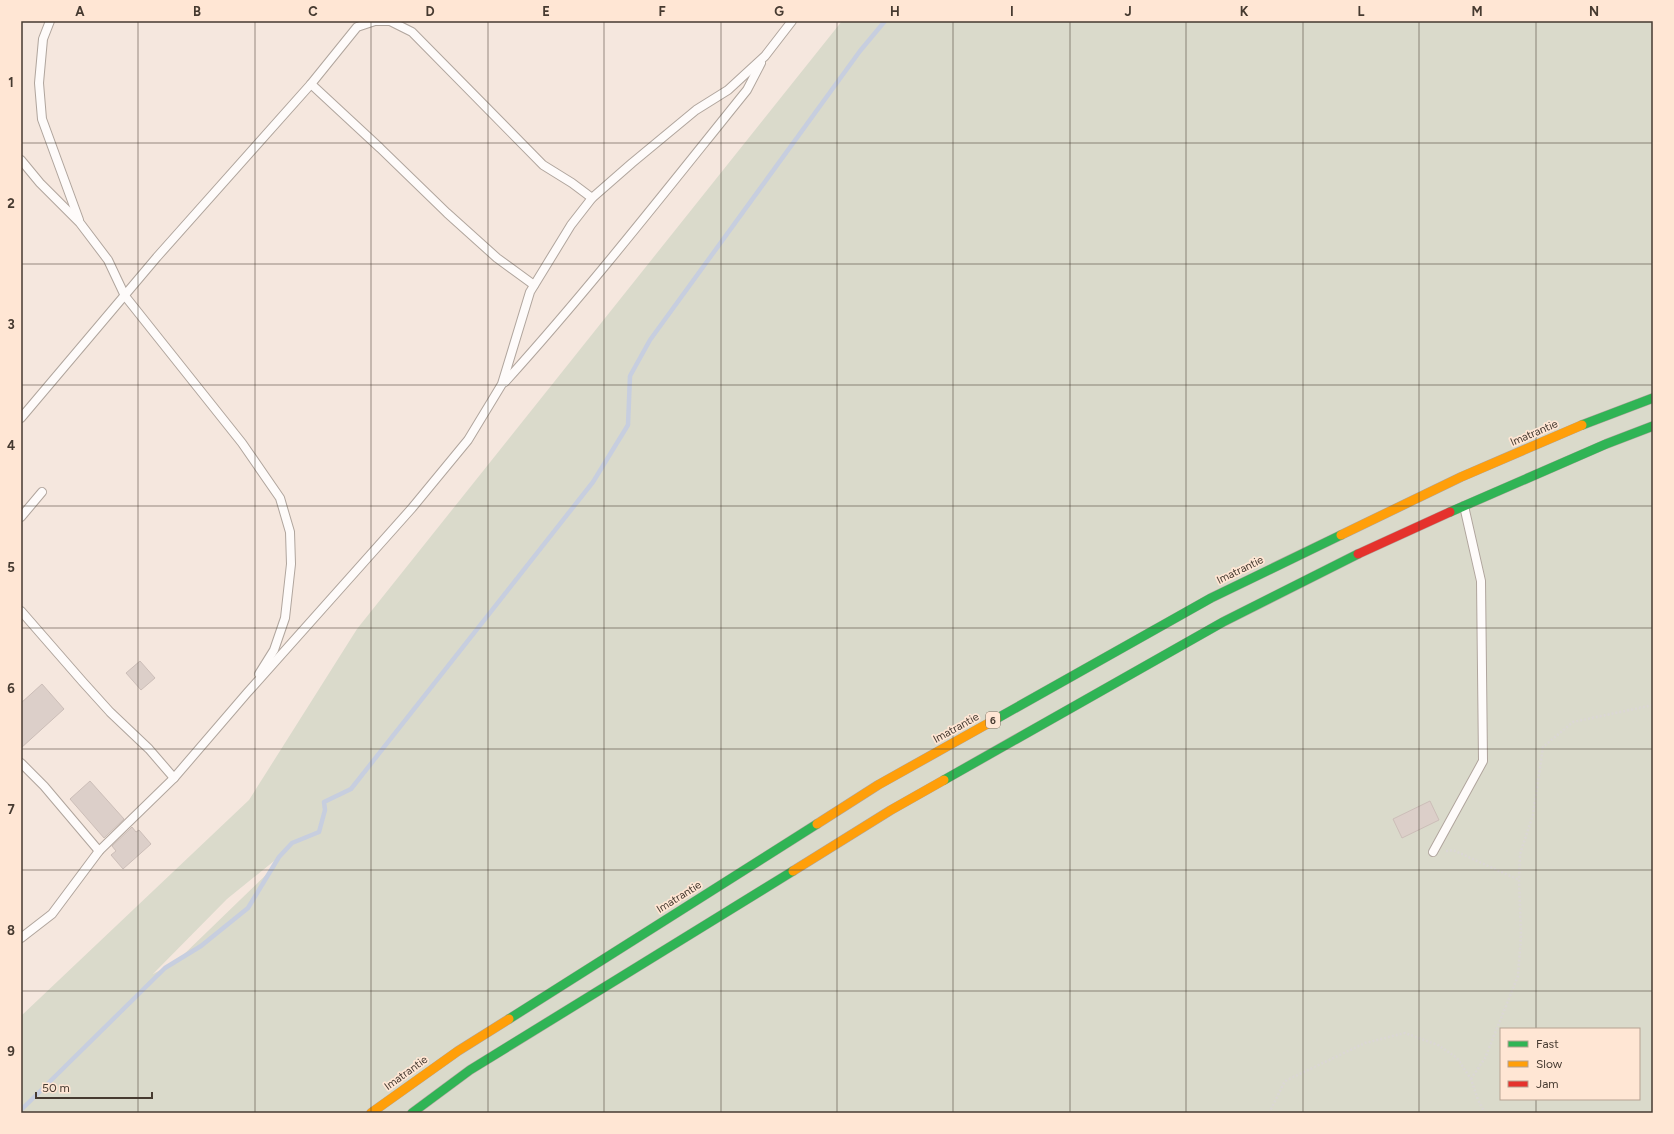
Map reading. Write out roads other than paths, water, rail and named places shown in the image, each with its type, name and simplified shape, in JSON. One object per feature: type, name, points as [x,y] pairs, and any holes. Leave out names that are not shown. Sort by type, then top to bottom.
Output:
[{"type":"highway","name":"Imatrantie","points":[[371,1113],[458,1050],[878,785],[1211,598],[1461,477],[1596,419],[1653,398]]},
{"type":"highway","points":[[412,1113],[470,1070],[891,810],[1223,622],[1340,562],[1464,505],[1606,444],[1653,426]]},
{"type":"lane","points":[[50,21],[42,46],[39,83],[42,119],[80,223]]},
{"type":"lane","points":[[21,418],[157,257],[311,84],[357,27],[375,21],[390,21],[412,32],[543,165],[572,183],[592,198]]},
{"type":"lane","points":[[502,384],[530,292],[571,225],[592,198],[696,110],[728,90],[764,56],[792,21]]},
{"type":"lane","points":[[21,938],[52,914],[99,851],[174,778],[247,693],[412,508],[468,440],[502,384],[552,329],[630,236],[747,90],[764,56]]},
{"type":"lane","points":[[311,84],[452,218],[497,258],[534,285]]},
{"type":"lane","points":[[21,160],[40,183],[80,223],[108,260],[125,296],[242,443],[280,498],[290,532],[290,564],[285,618],[274,650],[247,693]]},
{"type":"lane","points":[[21,517],[42,492]]},
{"type":"lane","points":[[1433,852],[1483,761],[1481,581],[1464,505]]},
{"type":"lane","points":[[21,611],[86,686],[110,712],[149,749],[174,778]]},
{"type":"lane","points":[[21,763],[44,786],[99,851]]},
{"type":"waterway","points":[[21,1110],[165,968],[201,946],[248,908],[279,857],[292,843],[319,832],[325,810],[324,802],[351,789],[593,482],[628,425],[630,376],[650,340],[860,51],[885,21]]}]
